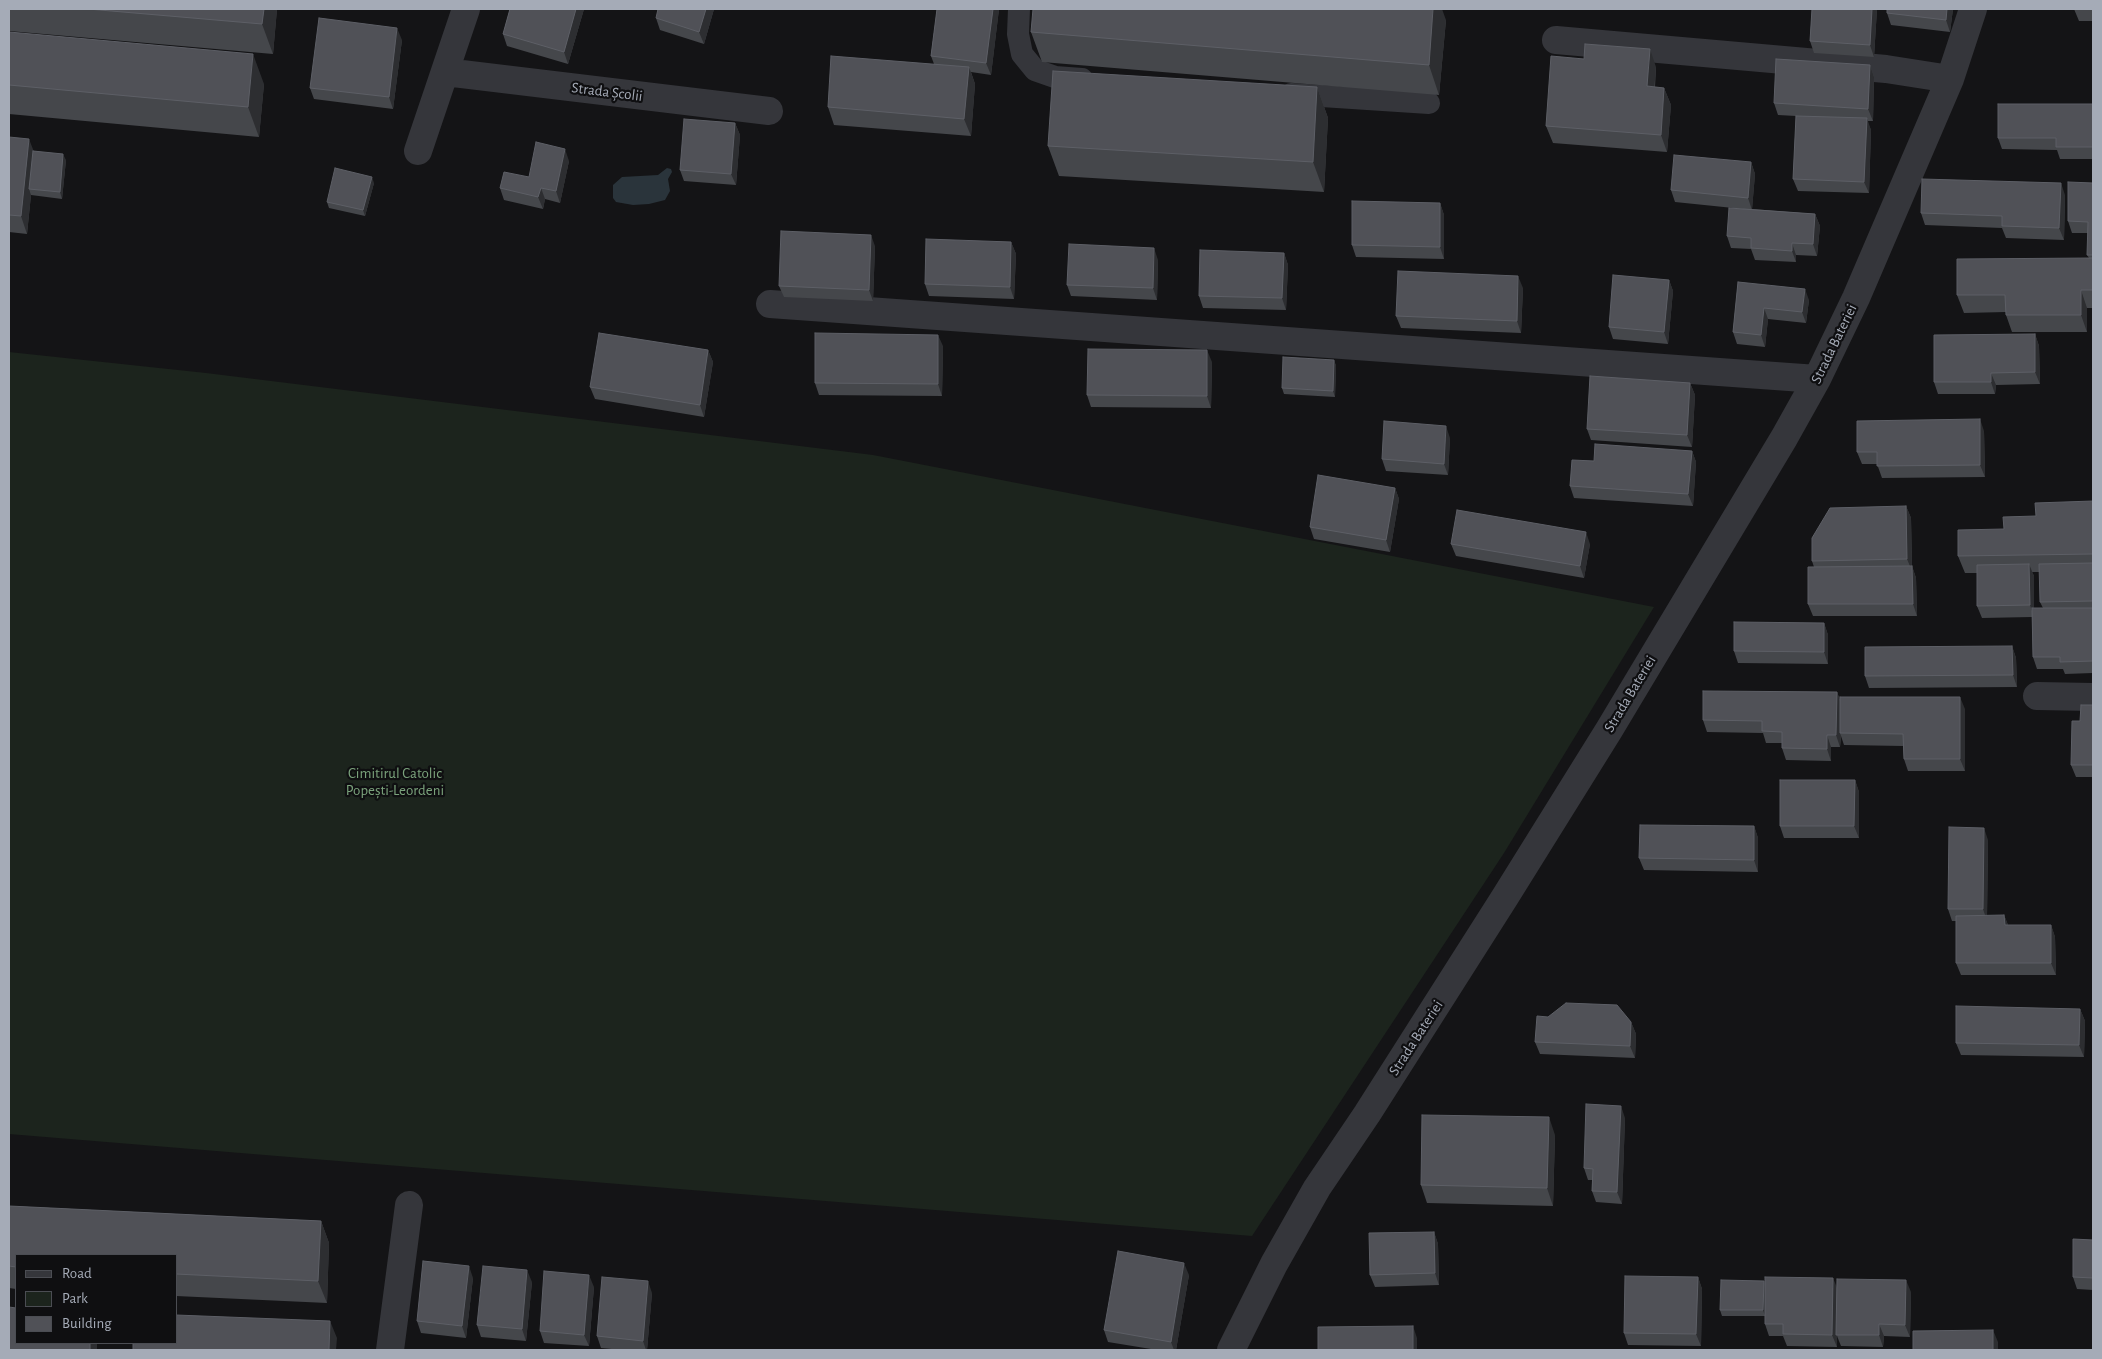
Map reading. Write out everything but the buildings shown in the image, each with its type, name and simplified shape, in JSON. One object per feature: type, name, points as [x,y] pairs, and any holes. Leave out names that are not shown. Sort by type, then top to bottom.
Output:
[{"type":"street","points":[[418,151],[466,9]]},
{"type":"street","name":"Strada Bateriei","points":[[1231,1350],[1274,1264],[1317,1188],[1394,1072],[1599,747],[1784,438],[1817,379],[1856,298],[1950,79],[1974,9]]},
{"type":"street","points":[[1556,40],[1886,69],[1950,79]]},
{"type":"street","name":"Strada Școlii","points":[[445,72],[769,111]]},
{"type":"street","points":[[770,304],[1817,379]]},
{"type":"street","points":[[2037,696],[2093,697]]},
{"type":"street","points":[[390,1350],[409,1205]]},
{"type":"lane","points":[[1019,9],[1018,34],[1022,54],[1035,70],[1055,77],[1104,80]]},
{"type":"lane","points":[[1272,92],[1429,103]]},
{"type":"green space","name":"Cimitirul Catolic Popești-Leordeni","points":[[9,352],[206,373],[873,455],[1654,607],[1504,853],[1252,1236],[9,1134]]},
{"type":"shaded area","points":[[667,168],[671,169],[672,172],[668,179],[670,191],[665,200],[633,205],[616,202],[613,198],[613,185],[622,177],[658,175]]}]
